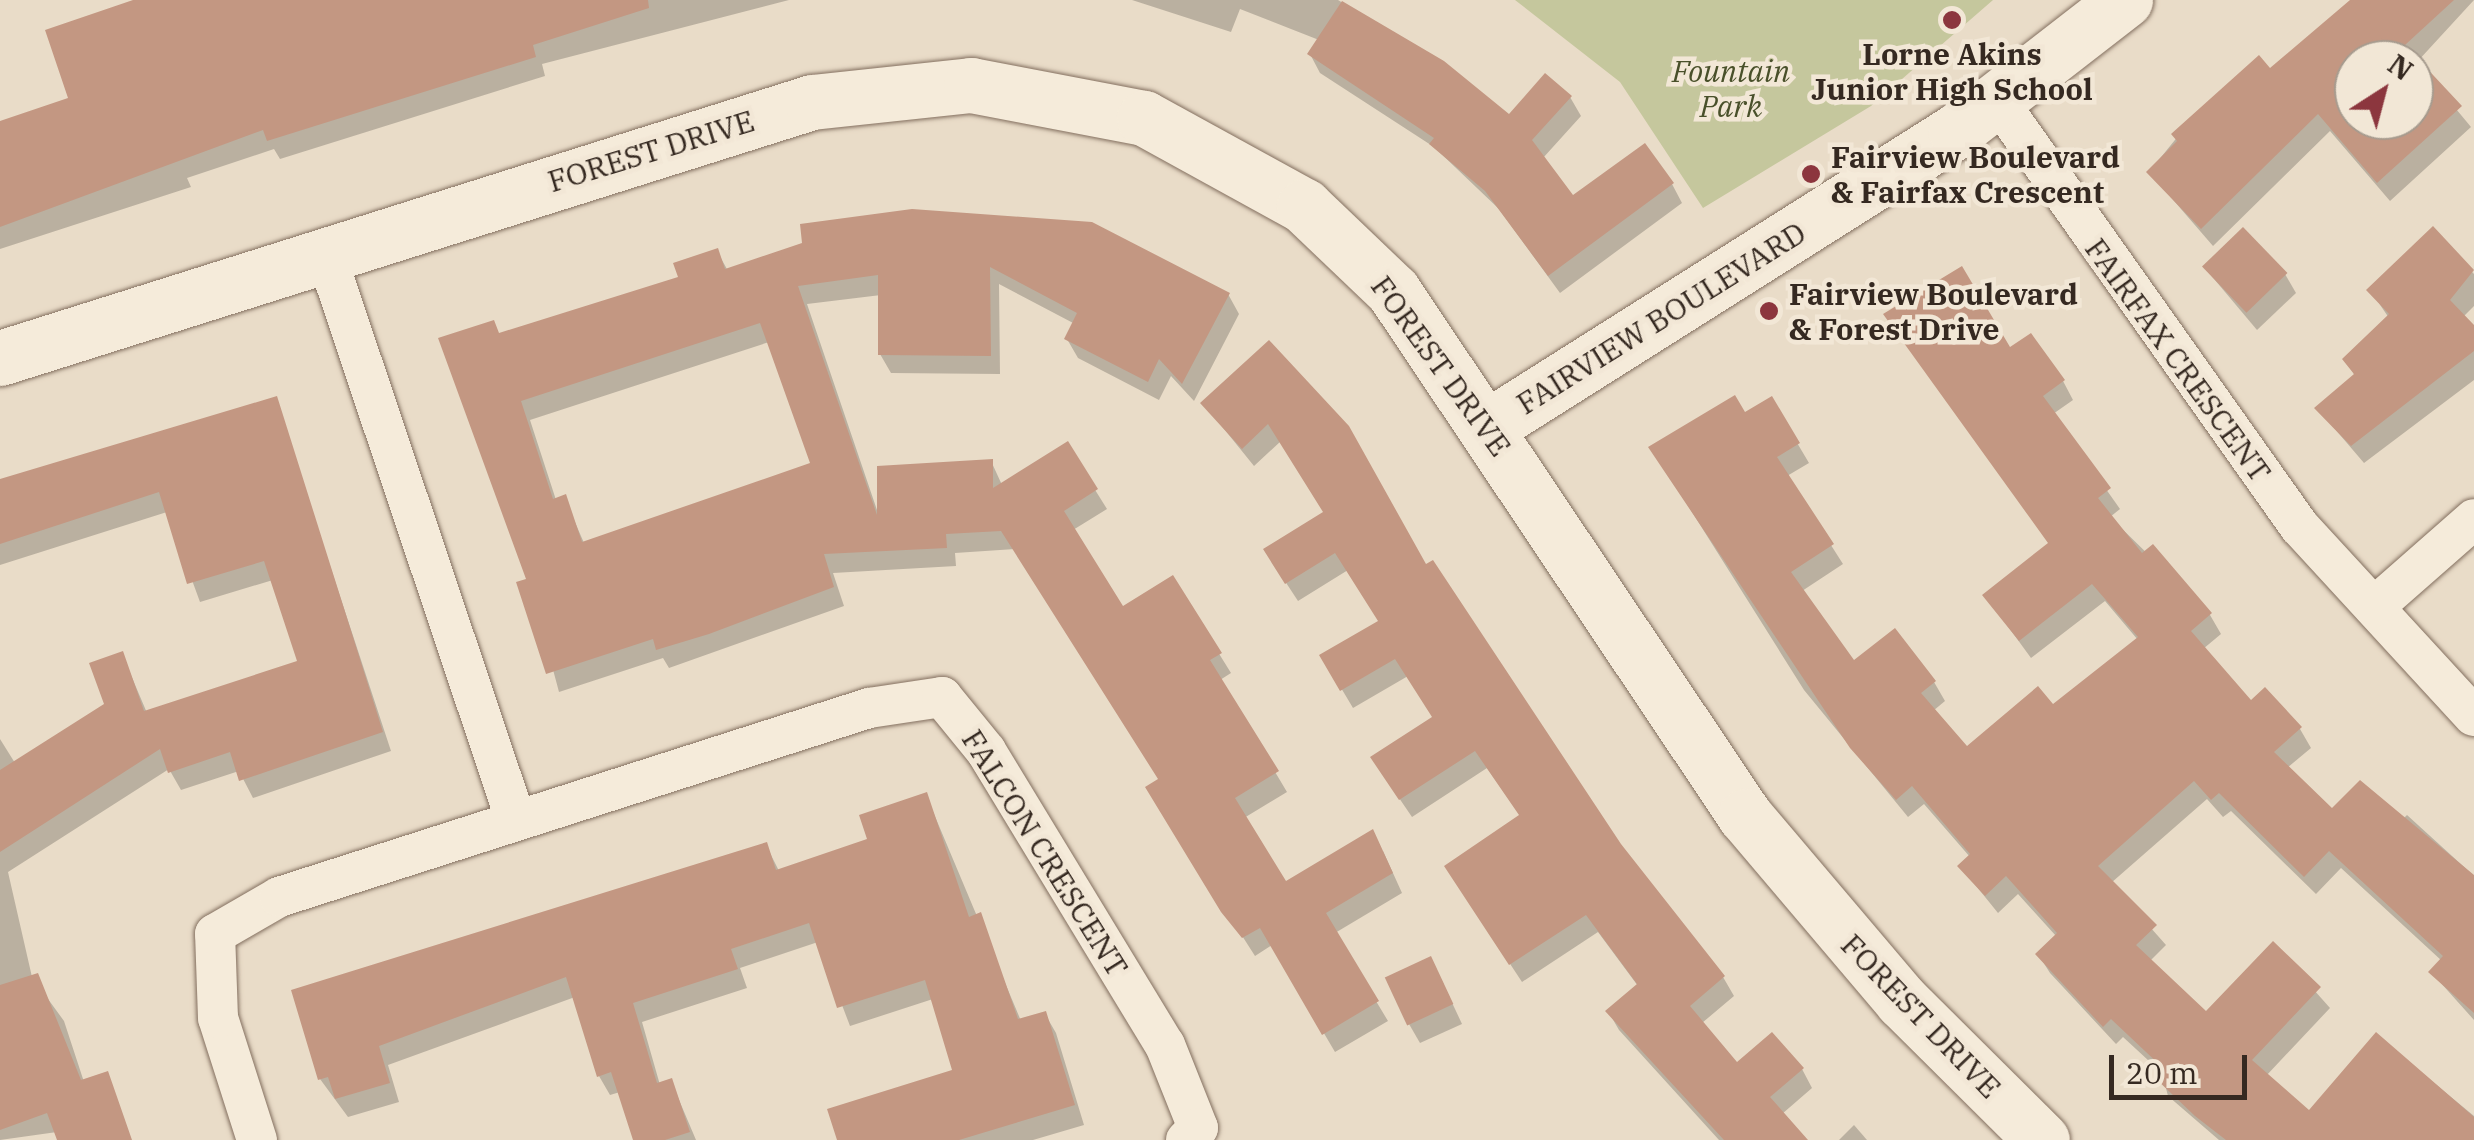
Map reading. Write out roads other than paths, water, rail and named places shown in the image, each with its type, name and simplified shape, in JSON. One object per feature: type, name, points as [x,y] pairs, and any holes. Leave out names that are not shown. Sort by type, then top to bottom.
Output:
[{"type":"street","name":"FAIRVIEW BOULEVARD","points":[[1490,426],[1998,101],[2125,0]]},
{"type":"street","name":"FOREST DRIVE","points":[[0,358],[325,252],[812,102],[917,86],[1025,90],[1144,118],[1304,206],[1392,291],[1490,426],[1600,609],[1745,816],[1902,1002],[2042,1140]]},
{"type":"street","name":"FAIRFAX CRESCENT","points":[[1998,101],[2299,526],[2474,716]]},
{"type":"street","points":[[325,252],[516,821]]},
{"type":"street","points":[[2374,607],[2474,519]]},
{"type":"street","name":"FALCON CRESCENT","points":[[256,1140],[218,1018],[215,934],[279,897],[869,708],[942,697],[986,751],[1165,1045],[1198,1128],[1186,1140]]},
{"type":"place","name":"Lorne Akins Junior High School","points":[[1952,20]]},
{"type":"place","name":"Fairview Boulevard & Fairfax Crescent","points":[[1811,174]]},
{"type":"place","name":"Fairview Boulevard & Forest Drive","points":[[1769,311]]},
{"type":"park label","name":"Fountain Park","points":[[1731,88]]}]
